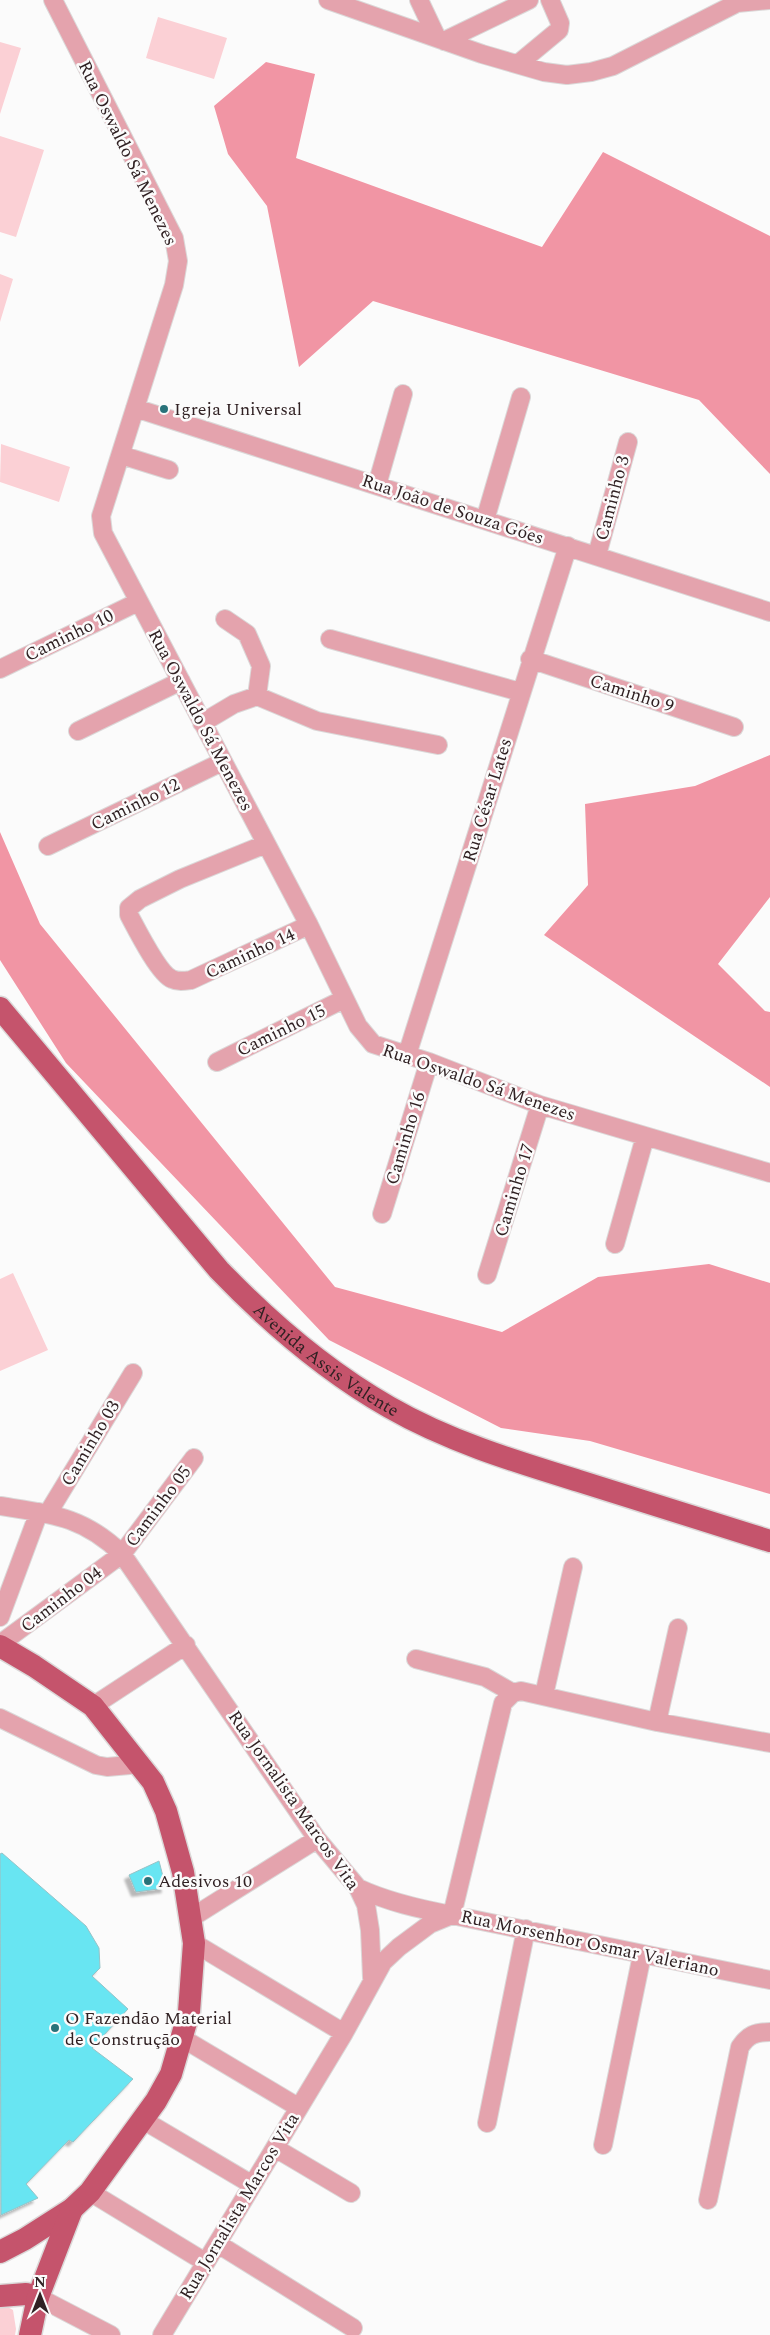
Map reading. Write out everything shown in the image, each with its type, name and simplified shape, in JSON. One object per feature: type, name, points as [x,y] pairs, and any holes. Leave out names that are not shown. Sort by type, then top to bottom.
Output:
[{"type":"main road","name":"Avenida Assis Valente","points":[[0,1008],[219,1270],[252,1304],[346,1380],[388,1407],[424,1425],[504,1457],[770,1541]]},
{"type":"main road","points":[[0,1645],[93,1706],[141,1764],[153,1782],[166,1811],[183,1872],[194,1943],[189,2012],[170,2074],[156,2101],[90,2192],[72,2209],[25,2239],[0,2252]]},
{"type":"main road","points":[[30,2335],[38,2297],[72,2209]]},
{"type":"main road","points":[[0,2296],[26,2294],[38,2297]]},
{"type":"street","name":"Rua Oswaldo Sá Menezes","points":[[53,0],[174,238],[178,261],[177,272],[101,516],[103,533],[309,925],[358,1026],[373,1044],[428,1062],[540,1105],[770,1174]]},
{"type":"street","points":[[328,0],[440,40],[544,72],[566,75],[591,72],[613,66],[737,3],[770,0]]},
{"type":"street","points":[[419,0],[440,40]]},
{"type":"street","points":[[440,40],[529,0]]},
{"type":"street","points":[[518,64],[559,30],[560,23],[550,0]]},
{"type":"street","points":[[377,485],[403,394]]},
{"type":"street","points":[[486,520],[521,397]]},
{"type":"street","name":"Rua João de Souza Góes","points":[[135,408],[770,612]]},
{"type":"street","name":"Caminho 3","points":[[596,555],[628,442]]},
{"type":"street","points":[[121,455],[169,470]]},
{"type":"street","name":"Rua César Lates","points":[[407,1055],[530,659],[568,546]]},
{"type":"street","name":"Caminho 10","points":[[0,669],[138,602]]},
{"type":"street","points":[[225,619],[247,634],[261,666],[257,696]]},
{"type":"street","points":[[330,639],[520,692]]},
{"type":"street","name":"Caminho 9","points":[[530,659],[734,727]]},
{"type":"street","points":[[78,731],[180,681]]},
{"type":"street","points":[[202,722],[234,704],[257,696],[317,721],[438,745]]},
{"type":"street","name":"Caminho 12","points":[[48,846],[222,762]]},
{"type":"street","name":"Caminho 14","points":[[266,844],[180,879],[133,904],[129,908],[129,915],[152,955],[172,980],[191,980],[309,925]]},
{"type":"street","name":"Caminho 15","points":[[217,1062],[344,999]]},
{"type":"street","name":"Caminho 16","points":[[382,1214],[428,1062]]},
{"type":"street","name":"Caminho 17","points":[[487,1275],[540,1105]]},
{"type":"street","points":[[615,1244],[645,1138]]},
{"type":"street","name":"Caminho 03","points":[[0,1617],[43,1513],[133,1373]]},
{"type":"street","name":"Caminho 05","points":[[122,1554],[194,1458]]},
{"type":"street","name":"Rua Jornalista Marcos Vita","points":[[0,1506],[69,1519],[105,1538],[122,1554],[318,1839],[358,1888],[366,1904],[370,1930],[372,1978],[344,2032],[162,2335]]},
{"type":"street","name":"Caminho 04","points":[[0,1645],[122,1554]]},
{"type":"street","points":[[544,1695],[573,1567]]},
{"type":"street","points":[[657,1722],[678,1628]]},
{"type":"street","points":[[93,1706],[186,1645]]},
{"type":"street","points":[[416,1659],[485,1677],[513,1692],[521,1691],[544,1695],[657,1722],[770,1743]]},
{"type":"street","name":"Rua Morsenhor Osmar Valeriano","points":[[513,1692],[504,1703],[452,1915],[770,1980]]},
{"type":"street","points":[[0,1718],[96,1765],[107,1767],[141,1764]]},
{"type":"street","points":[[191,1918],[318,1839]]},
{"type":"street","points":[[358,1888],[380,1899],[452,1915]]},
{"type":"street","points":[[372,1978],[383,1962],[399,1947],[430,1924],[452,1915]]},
{"type":"street","points":[[487,2123],[526,1930]]},
{"type":"street","points":[[194,1943],[344,2032]]},
{"type":"street","points":[[603,2145],[642,1955]]},
{"type":"street","points":[[708,2200],[740,2047],[746,2037],[758,2032],[770,2032]]},
{"type":"street","points":[[182,2038],[298,2107]]},
{"type":"street","points":[[143,2120],[251,2184]]},
{"type":"street","points":[[275,2148],[351,2193]]},
{"type":"street","points":[[90,2192],[205,2262]]},
{"type":"street","points":[[218,2244],[353,2328]]},
{"type":"street","points":[[38,2297],[111,2335]]},
{"type":"shaded area","points":[[158,17],[227,38],[214,79],[146,58]]},
{"type":"shaded area","points":[[0,42],[21,48],[0,114]]},
{"type":"shaded area","points":[[266,62],[315,74],[296,158],[542,247],[603,152],[770,236],[770,474],[699,400],[373,301],[299,367],[267,206],[228,154],[214,106]]},
{"type":"shaded area","points":[[0,136],[44,150],[16,237],[0,232]]},
{"type":"shaded area","points":[[0,274],[13,279],[0,322]]},
{"type":"shaded area","points":[[1,444],[70,467],[59,502],[0,482]]},
{"type":"shaded area","points":[[770,755],[770,897],[718,964],[765,1011],[770,1012],[770,1087],[544,935],[588,885],[585,804],[695,786]]},
{"type":"shaded area","points":[[0,832],[40,924],[335,1287],[502,1332],[598,1277],[709,1264],[770,1283],[770,1494],[590,1441],[501,1428],[329,1340],[66,1063],[0,960]]},
{"type":"shaded area","points":[[13,1273],[48,1350],[0,1371],[0,1279]]},
{"type":"shaded area","points":[[4,2305],[13,2310],[15,2335],[0,2335],[0,2306]]},
{"type":"building","name":"O Fazendão Material de Construção","points":[[2,1853],[86,1926],[99,1948],[100,1968],[92,1976],[128,2009],[92,2048],[133,2079],[73,2142],[69,2140],[26,2184],[38,2198],[1,2215],[0,1854]]},
{"type":"building","points":[[159,1861],[166,1888],[136,1892],[129,1875]]},
{"type":"place","name":"Igreja Universal","points":[[164,409]]},
{"type":"place","name":"Adesivos 10","points":[[148,1881]]},
{"type":"place","name":"O Fazendão Material de Construção","points":[[55,2028]]}]
